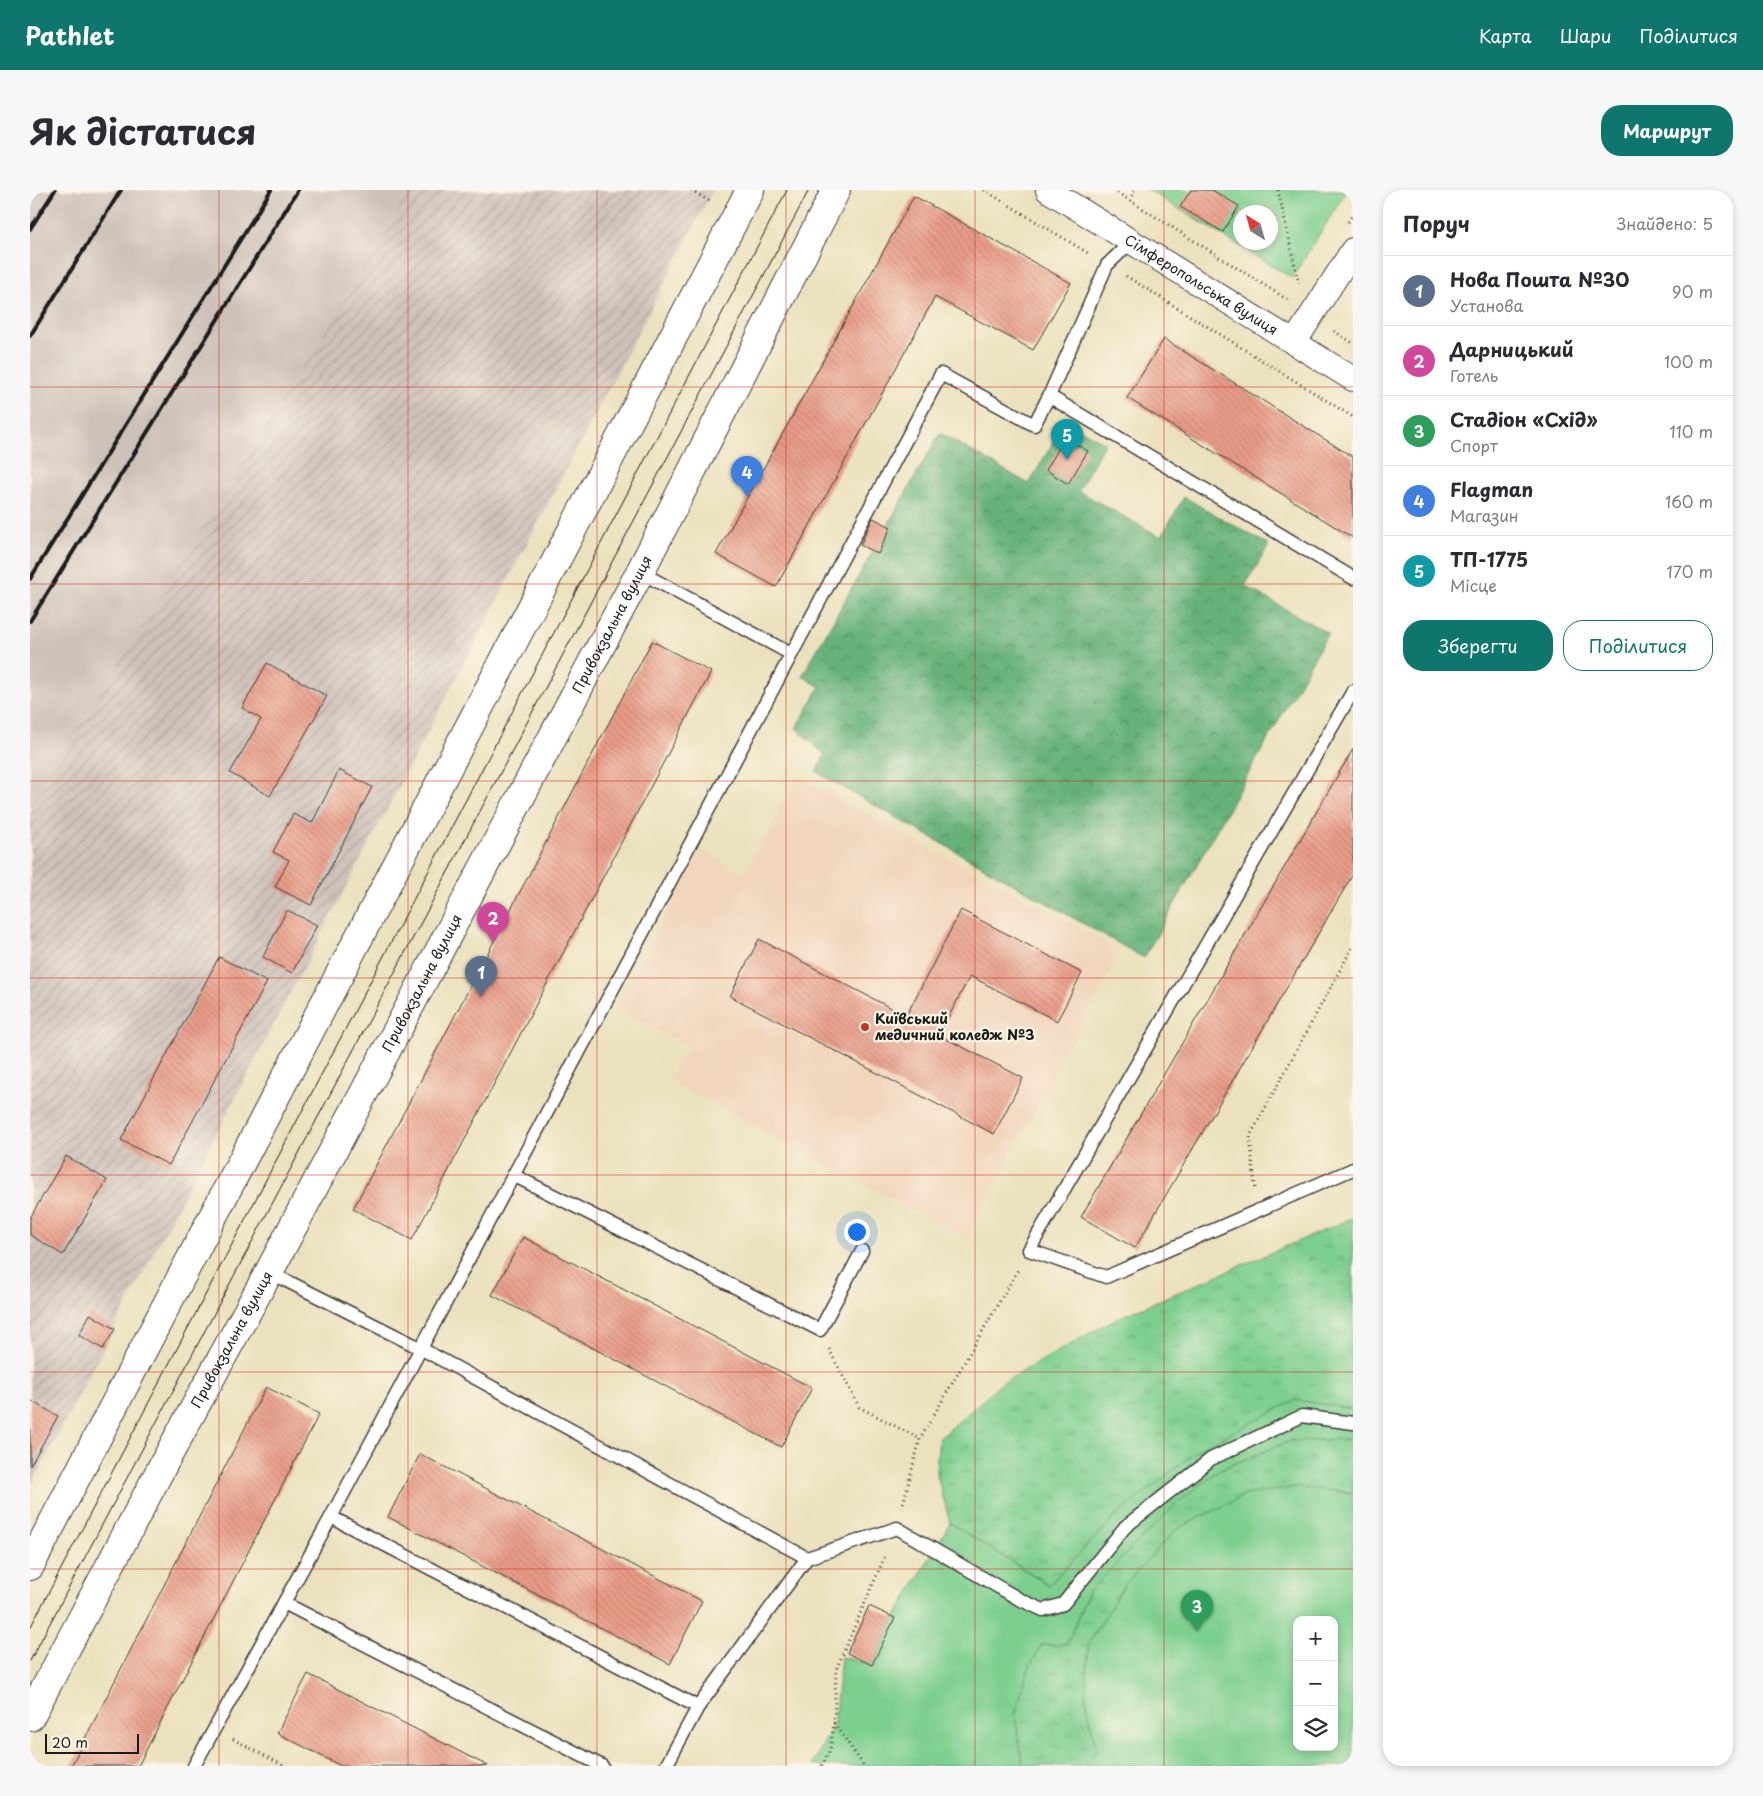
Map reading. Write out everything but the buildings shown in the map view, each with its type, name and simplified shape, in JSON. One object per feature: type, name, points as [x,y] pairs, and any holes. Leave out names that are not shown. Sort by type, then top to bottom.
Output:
[{"type":"main road","points":[[30,1566],[750,190]]},
{"type":"main road","name":"Привокзальна вулиця","points":[[30,1717],[164,1463],[269,1272],[640,572],[836,190]]},
{"type":"street","name":"Сімферопольська вулиця","points":[[1048,190],[1353,379]]},
{"type":"street","points":[[1294,343],[1353,250]]},
{"type":"lane","points":[[194,1766],[331,1517],[941,374],[1034,424],[1049,396],[1107,264],[1131,242]]},
{"type":"lane","points":[[1049,396],[1353,578]]},
{"type":"lane","points":[[640,572],[791,654]]},
{"type":"lane","points":[[1353,690],[1029,1250],[1106,1277],[1353,1170]]},
{"type":"lane","points":[[513,1174],[820,1330],[862,1251]]},
{"type":"lane","points":[[269,1272],[420,1348],[807,1558]]},
{"type":"lane","points":[[666,1766],[698,1706],[807,1558],[897,1528],[1019,1599],[1042,1610],[1063,1604],[1125,1527],[1211,1459],[1302,1416],[1353,1423]]},
{"type":"lane","points":[[331,1517],[698,1706]]},
{"type":"lane","points":[[284,1603],[602,1766]]},
{"type":"path","points":[[692,190],[716,205]]},
{"type":"path","points":[[984,190],[1353,417]]},
{"type":"path","points":[[1113,190],[1297,305]]},
{"type":"path","points":[[1131,201],[1134,190]]},
{"type":"path","points":[[1278,190],[1300,287]]},
{"type":"path","points":[[1256,1212],[1250,1136],[1353,946]]},
{"type":"path","points":[[822,1766],[830,1750],[834,1723],[836,1670],[897,1528],[920,1439],[1029,1250]]},
{"type":"path","points":[[820,1330],[859,1407],[920,1439]]},
{"type":"path","points":[[834,1723],[864,1766]]},
{"type":"path","points":[[214,1730],[284,1766]]},
{"type":"shaded area","points":[[30,190],[408,190],[380,242],[30,805]]},
{"type":"shaded area","points":[[408,190],[713,190],[30,1488],[30,805],[380,242]]},
{"type":"shaded area","name":"Київський медичний коледж №3","points":[[797,777],[1121,950],[966,1239],[669,1080],[688,1046],[616,1008],[700,850],[745,874]]},
{"type":"green space","points":[[1148,190],[1347,190],[1292,278],[1246,250],[1278,250],[1278,205],[1233,205],[1233,242]]},
{"type":"green space","points":[[1065,421],[1105,443],[1078,491],[1161,537],[1184,497],[1269,545],[1245,586],[1328,633],[1144,958],[816,772],[825,755],[796,728],[820,687],[802,676],[940,433],[1029,484]]},
{"type":"green space","points":[[1353,1218],[1353,1409],[1295,1400],[1115,1517],[1049,1585],[950,1523],[936,1471],[939,1439],[1002,1383],[1115,1319]]},
{"type":"green space","points":[[1295,1400],[1353,1409],[1353,1439],[1290,1441],[1221,1469],[1177,1503],[1088,1592],[1067,1644],[1041,1645],[1027,1672],[1015,1716],[1023,1766],[812,1766],[834,1723],[841,1657],[873,1665],[895,1618],[950,1523],[1049,1585],[1115,1517],[1196,1451]]},
{"type":"green space","points":[[1353,1439],[1353,1493],[1334,1490],[1085,1692],[1096,1750],[1084,1766],[1023,1766],[1015,1716],[1027,1672],[1041,1645],[1067,1644],[1088,1592],[1177,1503],[1221,1469],[1290,1441]]},
{"type":"green space","points":[[1295,1487],[1353,1493],[1353,1766],[1084,1766],[1096,1750],[1085,1692],[1089,1643],[1124,1585],[1177,1529],[1245,1495]]},
{"type":"tram line","points":[[30,1628],[787,190]]},
{"type":"tram line","points":[[30,1661],[809,190]]},
{"type":"railway","points":[[30,229],[55,190]]},
{"type":"railway","points":[[30,336],[121,190]]},
{"type":"railway","points":[[30,579],[271,190]]},
{"type":"railway","points":[[30,621],[298,190]]},
{"type":"place","name":"ТП-1775","points":[[1067,460]]},
{"type":"place","name":"Flagman","points":[[747,497]]},
{"type":"place","name":"Дарницький","points":[[493,943]]},
{"type":"place","name":"Нова Пошта №30","points":[[481,997]]},
{"type":"place","name":"Київський медичний коледж №3","points":[[865,1027]]},
{"type":"place","name":"Стадіон «Схід»","points":[[1197,1631]]}]
